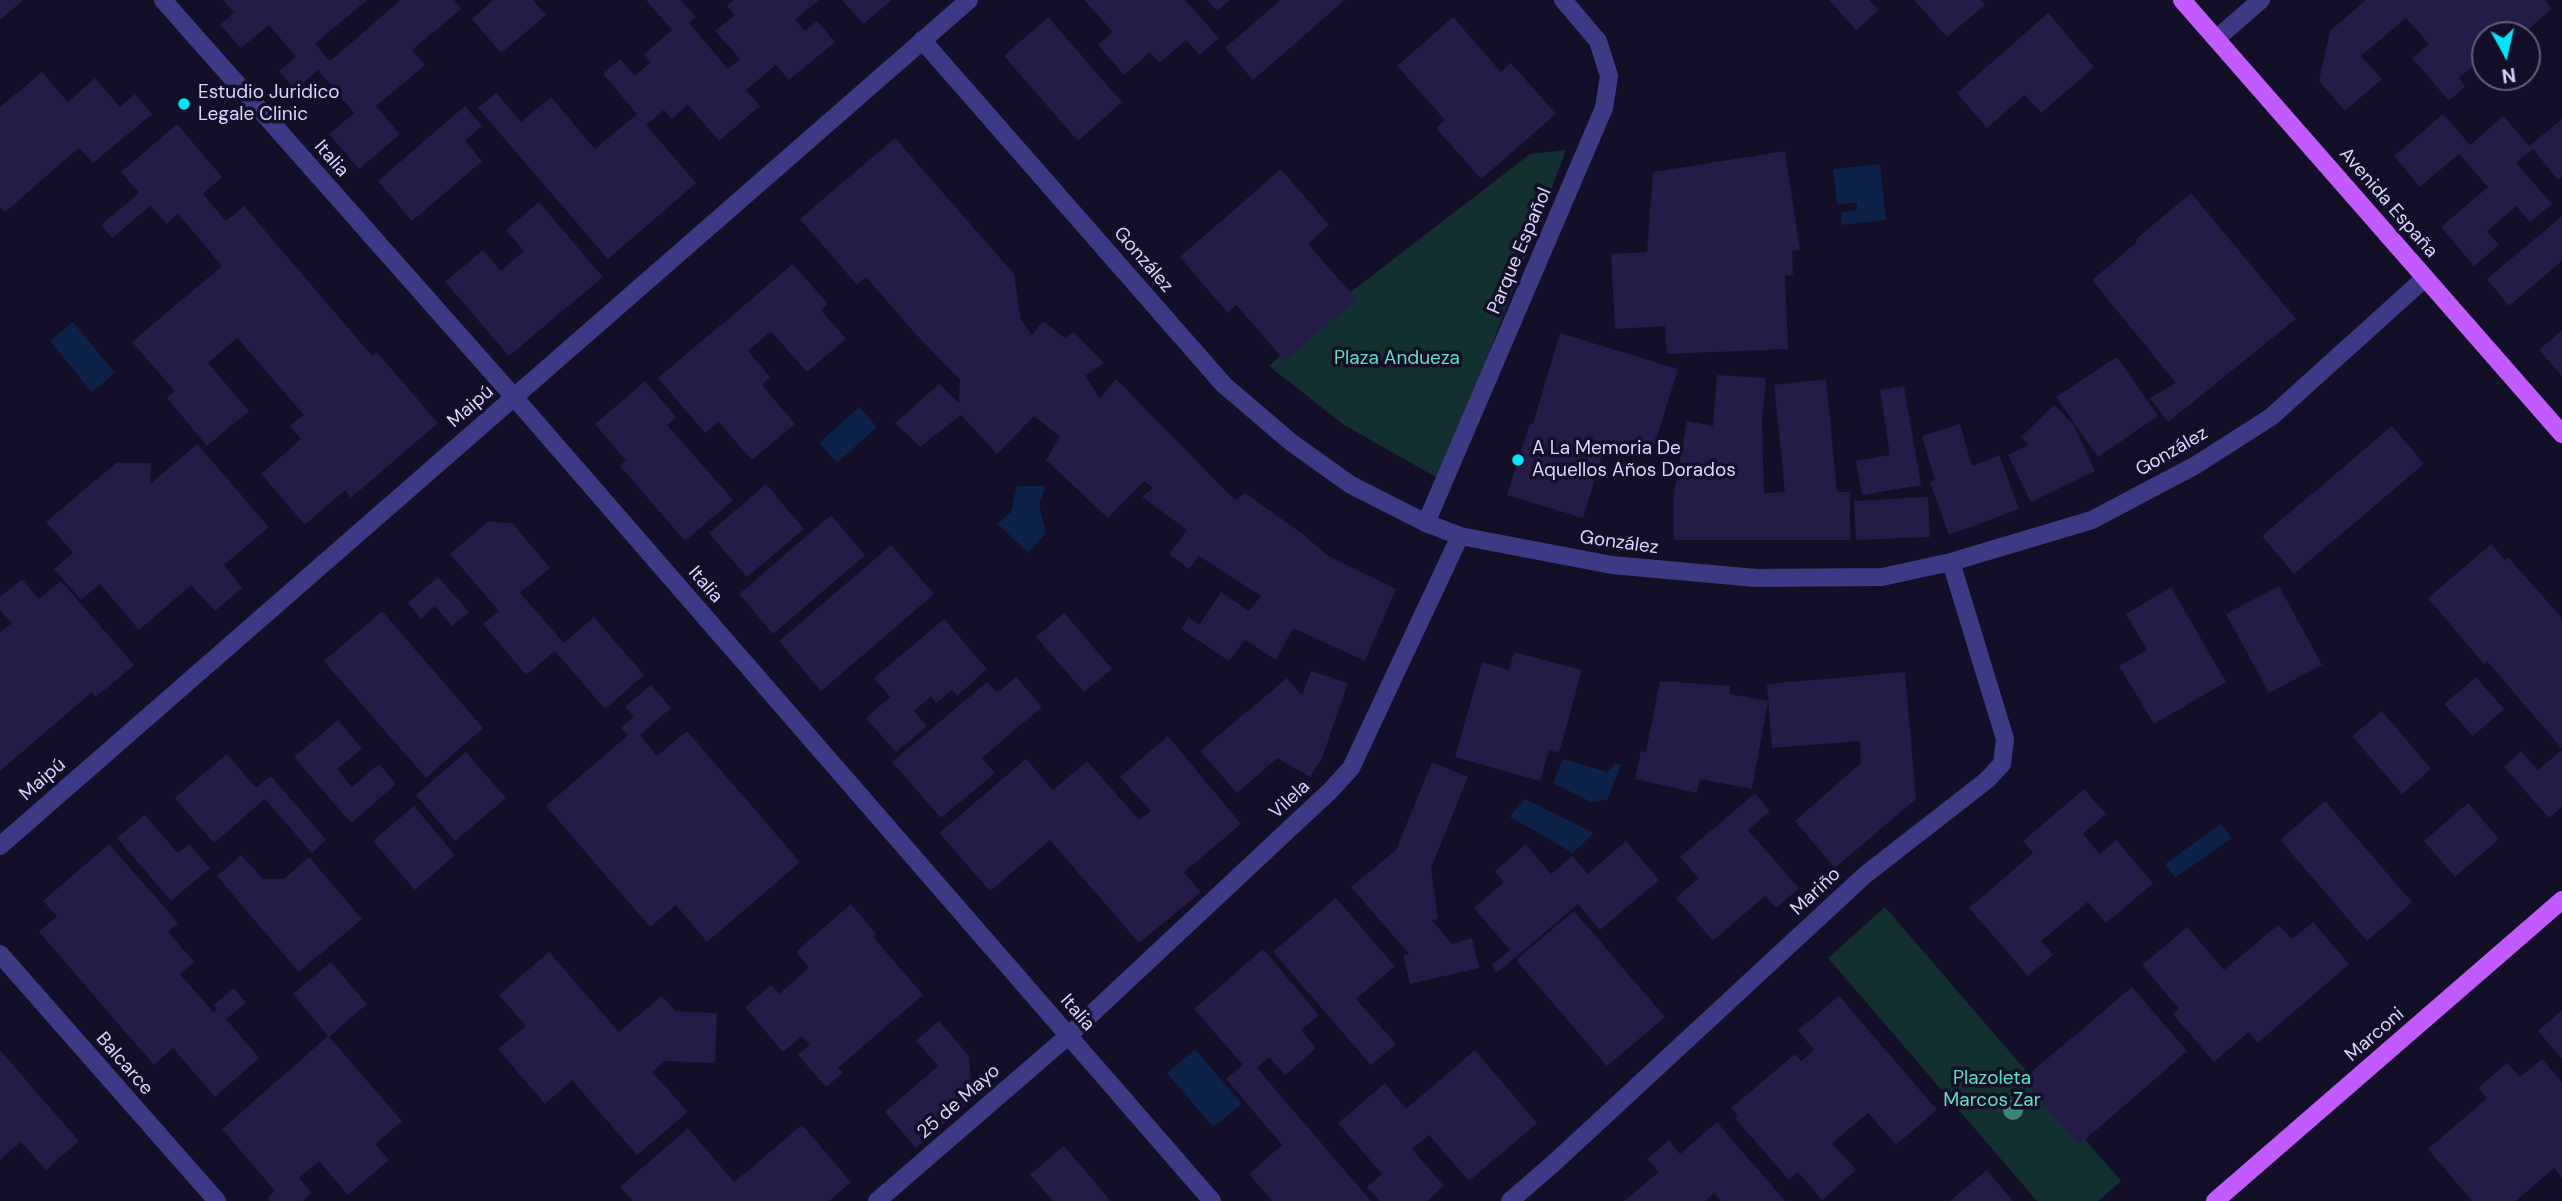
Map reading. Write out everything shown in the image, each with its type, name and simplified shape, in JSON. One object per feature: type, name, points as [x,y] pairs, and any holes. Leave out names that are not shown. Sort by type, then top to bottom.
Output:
[{"type":"main road","name":"Avenida España","points":[[2182,0],[2562,435]]},
{"type":"main road","name":"Marconi","points":[[2216,1201],[2562,900]]},
{"type":"street","name":"Italia","points":[[163,0],[514,397],[1212,1201]]},
{"type":"street","name":"Maipú","points":[[0,846],[969,0]]},
{"type":"street","name":"Parque Español","points":[[1426,523],[1604,108],[1609,76],[1598,41],[1563,0]]},
{"type":"street","points":[[2216,39],[2261,0]]},
{"type":"street","name":"González","points":[[922,40],[1224,385],[1292,443],[1351,485],[1426,523],[1460,536],[1612,565],[1756,578],[1882,577],[1951,562],[2092,520],[2196,465],[2271,417],[2425,278]]},
{"type":"street","name":"Vilela","points":[[1068,1036],[1331,790],[1351,768],[1460,536]]},
{"type":"street","name":"Mariño","points":[[1510,1201],[1555,1163],[1866,876],[1987,780],[2003,764],[2005,739],[1951,562]]},
{"type":"street","name":"Balcarce","points":[[0,954],[217,1201]]},
{"type":"street","name":"25 de Mayo","points":[[877,1201],[1068,1036]]},
{"type":"green space","name":"Plaza Andueza","points":[[1566,150],[1441,480],[1344,425],[1269,366],[1335,304],[1530,154]]},
{"type":"green space","name":"Plazoleta Marcos Zar","points":[[1885,907],[2121,1181],[2098,1201],[2037,1201],[1828,958]]},
{"type":"water","points":[[1880,164],[1886,220],[1842,225],[1841,212],[1857,210],[1857,203],[1837,204],[1833,169]]},
{"type":"water","points":[[73,322],[115,373],[92,392],[50,341]]},
{"type":"water","points":[[859,407],[877,427],[837,463],[819,443]]},
{"type":"water","points":[[1017,486],[1046,486],[1039,504],[1046,533],[1028,553],[997,523],[1011,512]]},
{"type":"water","points":[[1563,759],[1607,772],[1616,763],[1621,765],[1607,800],[1591,802],[1553,783]]},
{"type":"water","points":[[1525,799],[1594,833],[1573,853],[1510,817]]},
{"type":"water","points":[[2221,824],[2232,838],[2175,878],[2165,864]]},
{"type":"water","points":[[1195,1049],[1242,1104],[1213,1127],[1167,1073]]},
{"type":"building","points":[[0,0],[23,0],[0,20]]},
{"type":"building","points":[[223,0],[367,0],[315,44],[330,61],[401,0],[454,0],[461,9],[412,50],[425,65],[376,106],[400,134],[359,169],[329,134],[354,113],[318,70],[295,90],[279,71],[296,57],[269,25],[241,48],[220,25],[234,13]]},
{"type":"building","points":[[493,0],[533,0],[546,15],[501,53],[472,19]]},
{"type":"building","points":[[646,0],[681,0],[696,17],[689,23],[728,69],[740,59],[715,31],[735,15],[727,6],[734,0],[819,0],[795,20],[805,31],[817,21],[835,42],[789,80],[776,65],[746,90],[760,106],[719,141],[688,105],[672,119],[664,110],[646,125],[696,183],[608,259],[478,108],[496,93],[521,122],[551,97],[595,149],[637,114],[603,74],[620,59],[635,76],[651,62],[644,54],[672,30]]},
{"type":"building","points":[[842,0],[892,0],[863,24]]},
{"type":"building","points":[[1084,0],[1185,0],[1219,38],[1200,55],[1186,40],[1159,63],[1150,52],[1124,75],[1098,45],[1113,32]]},
{"type":"building","points":[[1207,0],[1230,0],[1217,11]]},
{"type":"building","points":[[1281,0],[1345,0],[1253,80],[1225,48]]},
{"type":"building","points":[[1829,0],[1869,0],[1879,10],[1856,30]]},
{"type":"building","points":[[1914,0],[1981,0],[1985,5],[1947,37]]},
{"type":"building","points":[[2366,0],[2545,0],[2552,9],[2538,21],[2471,21],[2471,68],[2459,78],[2465,87],[2449,101],[2412,58],[2429,44],[2406,18],[2361,56],[2382,79],[2345,111],[2319,81],[2330,31]]},
{"type":"building","points":[[2048,13],[2094,67],[2041,113],[2025,95],[1987,128],[1957,93]]},
{"type":"building","points":[[1048,17],[1122,102],[1078,141],[1004,56]]},
{"type":"building","points":[[1453,17],[1501,72],[1511,63],[1556,114],[1481,179],[1436,128],[1445,120],[1397,66]]},
{"type":"building","points":[[42,72],[68,102],[95,78],[120,107],[135,94],[152,114],[93,163],[79,148],[5,212],[0,207],[0,107]]},
{"type":"building","points":[[465,106],[482,126],[465,141],[482,161],[412,221],[378,181]]},
{"type":"building","points":[[2443,114],[2470,145],[2503,116],[2529,146],[2562,119],[2562,177],[2558,180],[2533,149],[2516,163],[2552,204],[2530,222],[2516,206],[2487,231],[2499,245],[2474,266],[2441,227],[2488,187],[2459,154],[2420,187],[2394,156]]},
{"type":"building","points":[[177,124],[222,177],[203,194],[226,221],[244,206],[372,356],[377,352],[438,423],[351,498],[345,490],[305,525],[261,474],[301,439],[290,426],[304,415],[237,338],[208,363],[249,411],[207,446],[167,398],[175,391],[132,342],[222,266],[178,214],[167,224],[150,206],[112,238],[101,225],[139,193],[121,172]]},
{"type":"building","points":[[895,138],[1014,274],[1021,320],[1032,335],[1043,321],[1065,338],[1074,332],[1104,363],[1085,376],[1100,398],[1116,379],[1235,500],[1245,493],[1304,535],[1328,556],[1396,589],[1365,661],[1293,628],[1276,660],[1245,640],[1229,661],[1181,629],[1189,617],[1199,625],[1221,592],[1249,611],[1261,596],[1199,556],[1189,569],[1169,554],[1187,530],[1142,497],[1153,488],[1144,481],[1108,518],[1046,460],[1060,436],[1034,416],[997,454],[961,415],[920,447],[895,423],[939,384],[959,403],[960,380],[866,277],[857,285],[800,219]]},
{"type":"building","points":[[1785,151],[1800,250],[1792,251],[1793,275],[1785,276],[1788,349],[1667,354],[1665,326],[1615,329],[1611,254],[1647,252],[1653,172]]},
{"type":"building","points":[[1281,169],[1329,225],[1308,244],[1356,299],[1285,361],[1236,305],[1228,313],[1180,257]]},
{"type":"building","points":[[2191,193],[2296,319],[2168,422],[2150,398],[2176,383],[2092,280]]},
{"type":"building","points":[[539,202],[603,277],[509,356],[445,282],[483,250],[501,271],[524,251],[506,230]]},
{"type":"building","points":[[2562,216],[2562,261],[2509,306],[2487,279]]},
{"type":"building","points":[[793,264],[828,304],[821,310],[846,339],[807,372],[771,331],[748,351],[770,377],[762,385],[795,424],[752,460],[719,422],[705,433],[658,378]]},
{"type":"building","points":[[2562,330],[2562,376],[2539,350]]},
{"type":"building","points":[[1560,333],[1678,369],[1651,456],[1606,443],[1583,518],[1507,495],[1530,423],[1533,424]]},
{"type":"building","points":[[2117,357],[2158,416],[2098,457],[2056,397]]},
{"type":"building","points":[[1717,375],[1766,378],[1762,423],[1764,493],[1785,492],[1774,385],[1826,379],[1837,492],[1850,492],[1850,540],[1674,540],[1674,493],[1687,421],[1713,426]]},
{"type":"building","points":[[645,381],[676,417],[667,425],[733,500],[685,541],[620,466],[626,461],[595,424]]},
{"type":"building","points":[[1904,386],[1921,485],[1862,495],[1856,461],[1890,455],[1880,390]]},
{"type":"building","points":[[2054,405],[2073,424],[2095,471],[2031,502],[2008,455],[2029,445],[2021,437]]},
{"type":"building","points":[[1960,424],[1972,466],[1999,455],[2019,509],[1949,535],[1930,482],[1935,479],[1922,436]]},
{"type":"building","points":[[2392,426],[2424,464],[2294,574],[2262,536]]},
{"type":"building","points":[[197,444],[269,527],[224,565],[242,588],[215,611],[191,585],[139,630],[100,584],[81,600],[54,569],[73,553],[46,522],[116,463],[151,463],[150,484]]},
{"type":"building","points":[[766,484],[804,529],[747,577],[709,533]]},
{"type":"building","points":[[1928,497],[1930,537],[1856,540],[1854,501]]},
{"type":"building","points":[[831,515],[865,555],[773,634],[739,594]]},
{"type":"building","points":[[487,522],[512,523],[550,568],[520,593],[564,643],[594,617],[644,675],[605,709],[555,651],[526,675],[483,624],[499,611],[450,554]]},
{"type":"building","points":[[2491,544],[2505,560],[2508,557],[2562,618],[2562,749],[2487,661],[2484,664],[2428,598]]},
{"type":"building","points":[[891,545],[934,594],[821,691],[779,641]]},
{"type":"building","points":[[438,577],[469,612],[452,626],[435,606],[421,619],[408,603]]},
{"type":"building","points":[[22,579],[39,599],[61,581],[134,665],[96,697],[92,692],[0,771],[0,632],[12,623],[0,610],[0,597]]},
{"type":"building","points":[[2279,586],[2322,665],[2269,693],[2226,614]]},
{"type":"building","points":[[2171,587],[2226,682],[2154,724],[2119,666],[2147,650],[2126,614]]},
{"type":"building","points":[[382,611],[483,728],[426,778],[324,661]]},
{"type":"building","points":[[1064,613],[1112,669],[1084,692],[1036,637]]},
{"type":"building","points":[[944,619],[987,669],[957,696],[952,690],[936,703],[931,696],[914,711],[927,726],[896,752],[866,718],[890,697],[874,678]]},
{"type":"building","points":[[1514,652],[1582,670],[1559,753],[1549,750],[1540,781],[1455,757],[1482,662],[1509,670]]},
{"type":"building","points":[[1311,671],[1348,683],[1322,758],[1310,777],[1277,758],[1237,793],[1200,751],[1287,678],[1302,695]]},
{"type":"building","points":[[1905,672],[1916,799],[1835,868],[1795,821],[1861,763],[1860,741],[1772,748],[1767,684]]},
{"type":"building","points":[[1016,677],[1042,707],[982,758],[995,773],[941,818],[892,762],[987,682],[997,693]]},
{"type":"building","points":[[2476,677],[2504,709],[2473,736],[2444,704]]},
{"type":"building","points":[[1660,681],[1730,686],[1730,694],[1768,701],[1752,789],[1700,779],[1697,793],[1635,779],[1641,751],[1646,752]]},
{"type":"building","points":[[651,685],[671,708],[640,735],[657,756],[687,731],[800,862],[707,942],[676,905],[650,927],[546,806],[628,735],[621,728],[634,717],[625,707]]},
{"type":"building","points":[[2382,711],[2431,769],[2402,794],[2352,736]]},
{"type":"building","points":[[338,720],[362,749],[337,769],[352,787],[379,764],[396,784],[351,823],[294,757]]},
{"type":"building","points":[[1168,736],[1241,824],[1184,872],[1201,892],[1139,943],[1050,840],[990,891],[939,833],[1026,759],[1053,790],[1087,761],[1139,820],[1151,811],[1120,777]]},
{"type":"building","points":[[2562,750],[2562,807],[2549,818],[2504,767],[2521,751],[2538,770]]},
{"type":"building","points":[[466,752],[506,798],[455,841],[416,795]]},
{"type":"building","points":[[227,754],[256,788],[271,776],[326,840],[312,853],[265,799],[214,843],[175,798]]},
{"type":"building","points":[[1432,762],[1468,777],[1431,868],[1438,919],[1432,920],[1452,944],[1472,938],[1479,968],[1410,984],[1403,955],[1409,954],[1351,887],[1396,850]]},
{"type":"building","points":[[2084,789],[2106,814],[2083,834],[2100,854],[2116,840],[2153,883],[2106,923],[2088,902],[2041,941],[2053,955],[2028,976],[1969,908],[2033,853],[2023,841]]},
{"type":"building","points":[[1755,793],[1770,811],[1748,830],[1799,888],[1776,908],[1765,896],[1713,941],[1676,898],[1699,878],[1680,857]]},
{"type":"building","points":[[2325,801],[2412,902],[2367,941],[2280,840]]},
{"type":"building","points":[[2468,803],[2499,839],[2455,877],[2424,841]]},
{"type":"building","points":[[414,806],[455,855],[415,890],[373,841]]},
{"type":"building","points":[[145,815],[178,853],[189,844],[210,868],[171,901],[117,838]]},
{"type":"building","points":[[1626,841],[1659,880],[1600,930],[1578,904],[1497,973],[1492,965],[1510,950],[1474,908],[1504,882],[1495,871],[1526,844],[1551,874],[1572,856],[1588,874]]},
{"type":"building","points":[[109,844],[178,923],[168,932],[194,962],[180,974],[214,1013],[217,1010],[214,1005],[234,988],[246,1003],[226,1019],[259,1058],[215,1097],[173,1048],[154,1065],[39,932],[57,916],[43,901]]},
{"type":"building","points":[[241,855],[263,879],[284,879],[309,857],[362,919],[299,972],[217,876]]},
{"type":"building","points":[[1336,898],[1395,966],[1356,999],[1396,1044],[1371,1065],[1273,952]]},
{"type":"building","points":[[851,904],[876,934],[873,937],[923,995],[838,1068],[843,1073],[826,1087],[798,1055],[810,1045],[802,1036],[783,1052],[745,1007],[771,985],[779,994],[809,968],[796,952]]},
{"type":"building","points":[[1574,911],[1665,1017],[1607,1066],[1516,960]]},
{"type":"building","points":[[2313,922],[2349,964],[2258,1043],[2249,1032],[2214,1062],[2173,1014],[2179,1009],[2142,965],[2187,927],[2224,970],[2278,925],[2292,939]]},
{"type":"building","points":[[1263,949],[1319,1015],[1301,1030],[1316,1048],[1285,1075],[1269,1057],[1257,1068],[1371,1201],[1272,1201],[1249,1174],[1282,1145],[1226,1079],[1243,1065],[1194,1009]]},
{"type":"building","points":[[549,952],[619,1032],[662,996],[675,1011],[717,1013],[715,1063],[665,1061],[652,1072],[688,1112],[637,1155],[572,1080],[545,1104],[498,1049],[526,1026],[499,995]]},
{"type":"building","points":[[331,962],[367,1004],[329,1037],[293,994]]},
{"type":"building","points":[[2132,987],[2187,1051],[2079,1145],[2023,1079]]},
{"type":"building","points":[[1839,996],[1937,1110],[1896,1145],[1868,1113],[1832,1143],[1856,1170],[1822,1200],[1798,1172],[1789,1180],[1735,1118],[1738,1116],[1731,1108],[1795,1054],[1801,1061],[1814,1050],[1798,1030]]},
{"type":"building","points":[[2562,1010],[2562,1059],[2538,1031]]},
{"type":"building","points":[[939,1021],[969,1056],[972,1100],[916,1148],[885,1112],[938,1066],[916,1041]]},
{"type":"building","points":[[328,1036],[402,1121],[375,1144],[389,1160],[348,1195],[319,1161],[299,1178],[312,1193],[303,1201],[270,1201],[267,1198],[275,1191],[222,1129]]},
{"type":"building","points":[[0,1050],[79,1141],[46,1170],[21,1142],[0,1160]]},
{"type":"building","points":[[1475,1050],[1537,1123],[1469,1181],[1429,1135],[1412,1149],[1444,1186],[1427,1201],[1379,1201],[1367,1187],[1382,1174],[1338,1123],[1385,1083],[1406,1109]]},
{"type":"building","points":[[2542,1059],[2562,1082],[2562,1178],[2554,1168],[2516,1201],[2472,1201],[2428,1149],[2487,1098],[2478,1088],[2507,1063],[2520,1077]]},
{"type":"building","points":[[1717,1122],[1785,1201],[1721,1201],[1714,1193],[1705,1201],[1624,1201],[1659,1172],[1647,1159],[1669,1140],[1680,1154]]},
{"type":"building","points":[[802,1125],[851,1182],[829,1201],[633,1201],[620,1187],[688,1128],[734,1182]]},
{"type":"building","points":[[1064,1146],[1111,1201],[1053,1201],[1030,1175]]},
{"type":"building","points":[[1987,1170],[2013,1201],[1950,1201]]},
{"type":"place","name":"Estudio Juridico Legale Clinic","points":[[184,104]]},
{"type":"place","name":"A La Memoria De Aquellos Años Dorados","points":[[1518,460]]}]
